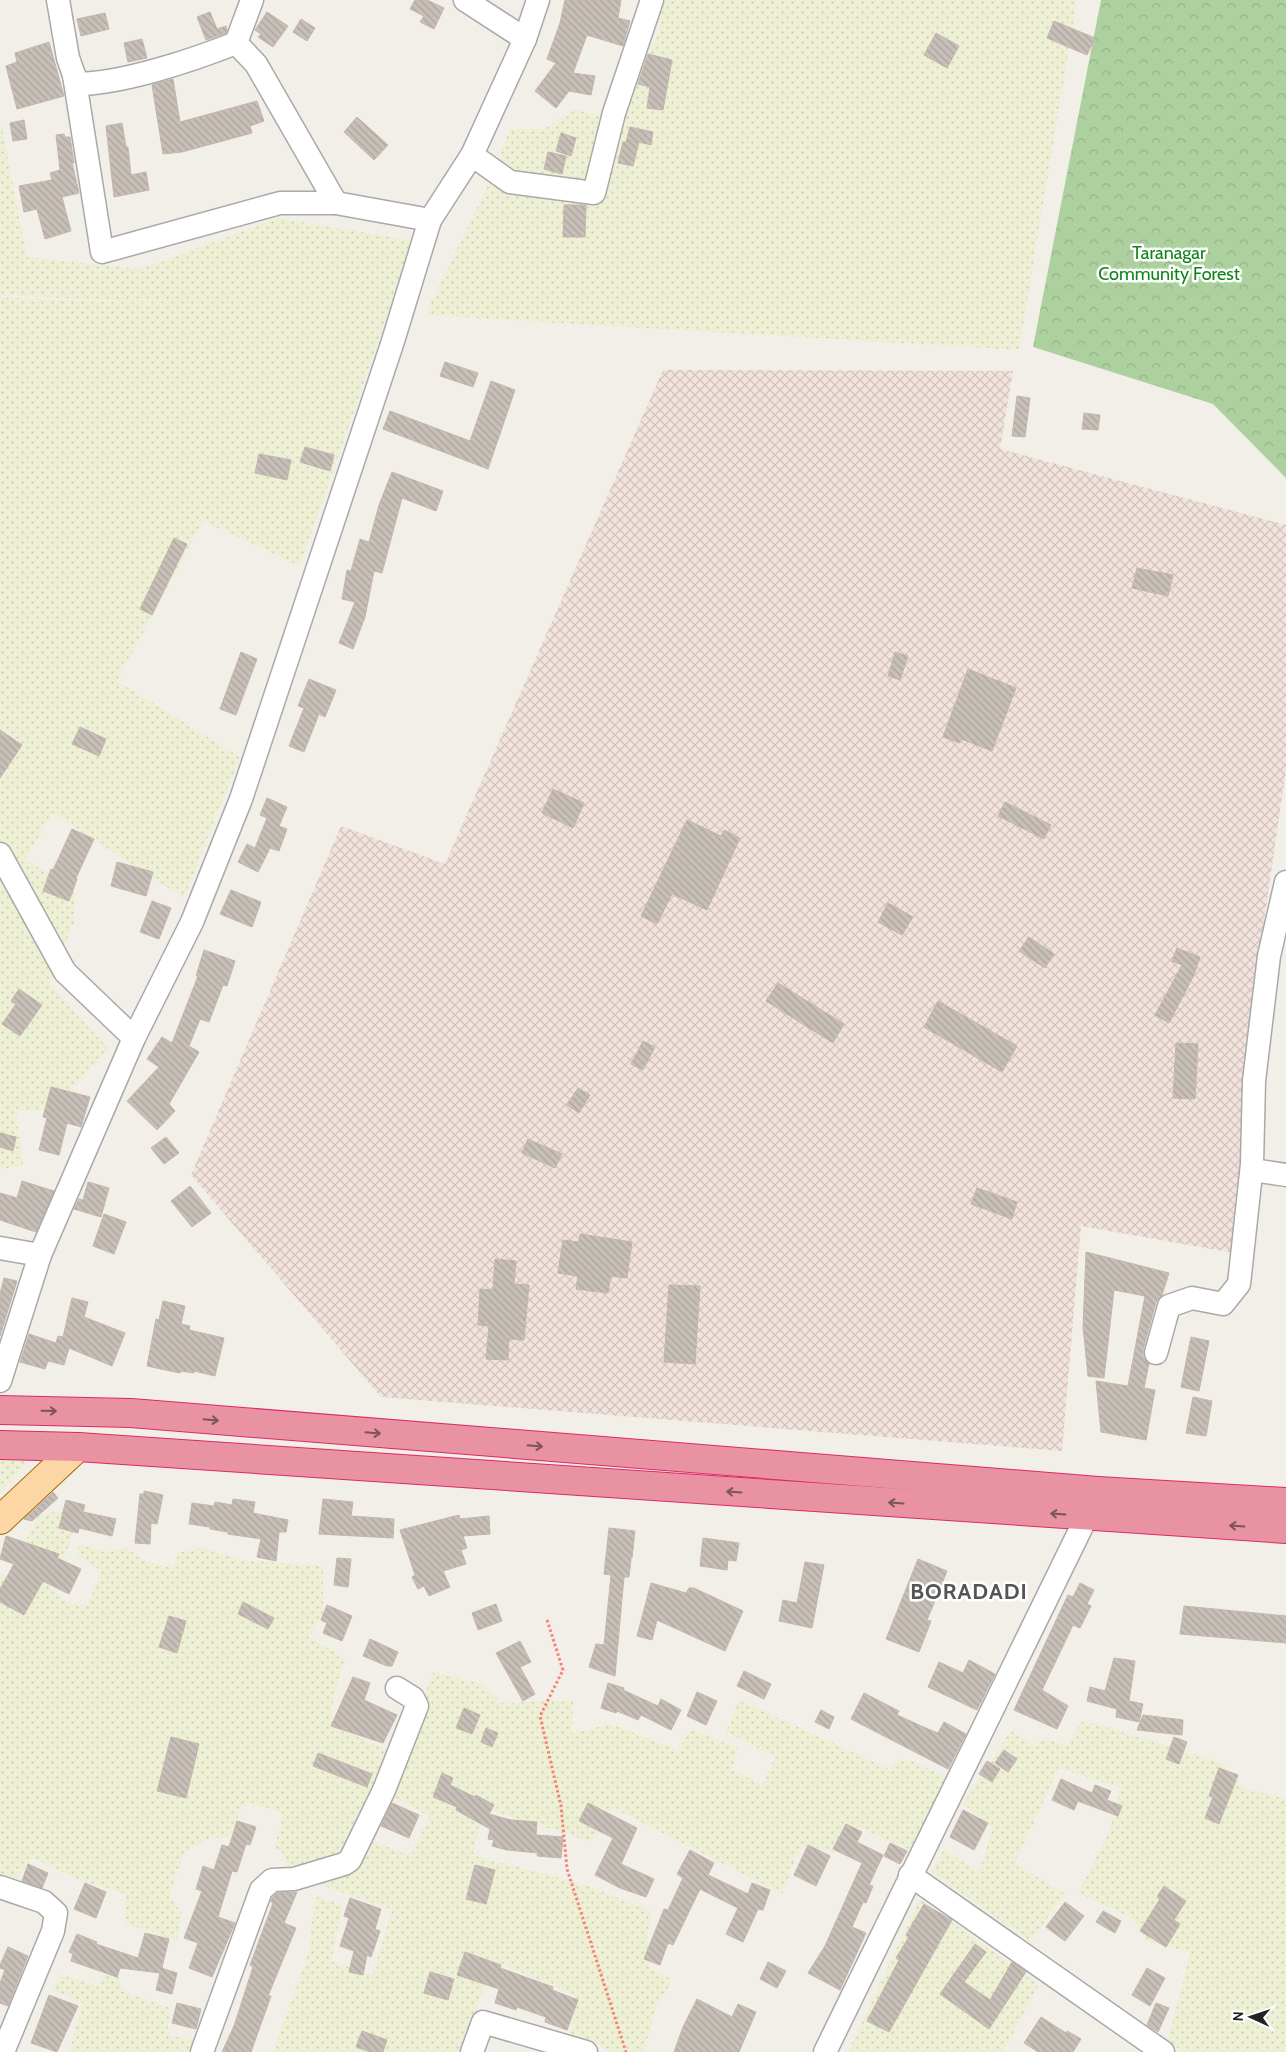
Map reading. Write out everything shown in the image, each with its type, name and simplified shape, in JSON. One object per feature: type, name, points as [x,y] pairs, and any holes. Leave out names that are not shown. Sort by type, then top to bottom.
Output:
[{"type":"highway","points":[[0,1410],[131,1414],[1088,1490],[1286,1502]]},
{"type":"highway","points":[[0,1445],[78,1448],[1286,1529]]},
{"type":"main road","points":[[0,1520],[78,1448]]},
{"type":"street","points":[[58,0],[68,58],[76,84],[95,84],[170,65],[236,44]]},
{"type":"street","points":[[236,44],[252,0]]},
{"type":"street","points":[[465,0],[525,39]]},
{"type":"street","points":[[0,1381],[40,1256],[134,1038],[192,922],[241,799],[386,360],[430,220],[472,155],[525,39],[538,0]]},
{"type":"street","points":[[472,155],[510,182],[594,192],[614,113],[652,0]]},
{"type":"street","points":[[236,44],[256,64],[336,203]]},
{"type":"street","points":[[74,75],[102,252],[280,203],[336,203],[430,220]]},
{"type":"street","points":[[0,854],[65,972],[134,1038]]},
{"type":"street","points":[[1156,1353],[1169,1306],[1192,1298],[1223,1304],[1239,1284],[1252,1170],[1255,1071],[1269,956],[1286,882]]},
{"type":"street","points":[[1252,1170],[1286,1175]]},
{"type":"street","points":[[0,1248],[40,1256]]},
{"type":"street","points":[[826,2052],[910,1875],[1087,1516]]},
{"type":"street","points":[[202,2052],[262,1890],[272,1880],[294,1879],[344,1864],[350,1860],[384,1790],[417,1706],[413,1698],[396,1688]]},
{"type":"street","points":[[910,1875],[1163,2052]]},
{"type":"street","points":[[0,1886],[44,1902],[56,1913],[53,1931],[3,2052]]},
{"type":"street","points":[[472,2052],[483,2022],[586,2052]]},
{"type":"path","points":[[547,1620],[563,1670],[540,1716],[561,1806],[567,1869],[626,2052]]},
{"type":"shaded area","points":[[663,370],[1013,371],[1000,449],[1286,525],[1286,770],[1251,1009],[1234,1253],[1081,1226],[1062,1451],[381,1397],[191,1175],[341,826],[445,864]]},
{"type":"green space","points":[[657,0],[1077,0],[1019,350],[425,315],[493,175],[510,129],[544,129],[575,109],[615,120],[660,31]]},
{"type":"green space","name":"Taranagar Community Forest","points":[[1101,0],[1286,0],[1286,478],[1213,404],[1033,347]]},
{"type":"green space","points":[[0,119],[27,257],[140,269],[278,218],[421,242],[388,314],[300,566],[203,521],[117,681],[240,757],[184,898],[52,813],[26,859],[75,893],[74,923],[49,983],[108,1048],[64,1099],[44,1111],[16,1111],[23,1166],[0,1169],[0,297],[217,306],[0,295]]},
{"type":"green space","points":[[0,1454],[32,1457],[0,1494]]},
{"type":"green space","points":[[58,1511],[78,1515],[67,1552],[49,1588],[70,1604],[88,1604],[101,1571],[78,1556],[78,1545],[111,1552],[125,1547],[147,1562],[172,1568],[179,1553],[202,1547],[241,1560],[323,1566],[323,1614],[309,1637],[345,1658],[332,1705],[332,1725],[396,1754],[351,1853],[291,1878],[282,1852],[275,1848],[282,1813],[245,1801],[230,1837],[210,1838],[184,1853],[169,1895],[182,1913],[177,1941],[125,1924],[126,1894],[77,1879],[33,1858],[7,1889],[0,1887],[0,1573],[26,1589],[41,1553],[25,1542],[39,1516]]},
{"type":"green space","points":[[433,1672],[482,1684],[503,1703],[573,1700],[572,1733],[611,1724],[678,1750],[691,1729],[738,1748],[732,1769],[762,1785],[775,1757],[726,1732],[739,1700],[889,1769],[899,1759],[912,1761],[951,1779],[914,1852],[858,1827],[852,1838],[836,1853],[801,1845],[782,1894],[613,1808],[591,1842],[484,1808],[473,1855],[589,1886],[651,1911],[647,1940],[655,1949],[649,1968],[671,1979],[667,1992],[657,2004],[644,2052],[616,2052],[571,2036],[576,1995],[498,1963],[484,1988],[460,2052],[273,2052],[309,1952],[312,1918],[317,1897],[343,1905],[331,1961],[372,1975],[392,1910],[310,1881],[369,1840],[411,1856],[429,1816],[389,1794]]},
{"type":"green space","points":[[1081,1722],[1093,1723],[1221,1763],[1245,1788],[1286,1799],[1286,2052],[1183,2052],[1168,2041],[1190,1953],[1146,1940],[1134,1919],[1078,1893],[1110,1830],[1120,1788],[1059,1768],[1015,1863],[1065,1894],[1030,1942],[931,1871],[944,1849],[979,1872],[993,1828],[963,1804],[1011,1730],[1034,1746],[1046,1738],[1067,1746]]},
{"type":"green space","points":[[920,1899],[1039,1985],[1003,2052],[848,2052]]},
{"type":"green space","points":[[113,1947],[122,1991],[170,2008],[167,2035],[202,2042],[198,2052],[69,2052],[83,2003],[51,1989],[63,1975],[100,1987]]},
{"type":"building","points":[[415,0],[427,0],[444,8],[434,29],[420,22],[424,16],[410,9]]},
{"type":"building","points":[[565,0],[621,0],[618,18],[630,21],[623,46],[587,35],[573,73],[595,76],[591,95],[569,91],[556,108],[535,91],[556,63],[547,59],[560,23]]},
{"type":"building","points":[[210,12],[217,29],[226,26],[227,30],[226,33],[206,40],[197,17]]},
{"type":"building","points":[[267,12],[288,26],[273,47],[258,37],[261,34],[255,30]]},
{"type":"building","points":[[105,13],[109,29],[81,36],[77,19]]},
{"type":"building","points":[[301,19],[315,28],[307,41],[293,32]]},
{"type":"building","points":[[1054,21],[1095,38],[1087,55],[1047,38]]},
{"type":"building","points":[[936,33],[959,46],[947,68],[924,55]]},
{"type":"building","points":[[142,39],[147,58],[128,62],[124,43]]},
{"type":"building","points":[[49,42],[64,96],[17,109],[6,66],[17,62],[15,53]]},
{"type":"building","points":[[648,54],[672,60],[663,110],[647,108],[650,87],[638,84]]},
{"type":"building","points":[[173,79],[180,122],[257,101],[264,121],[250,126],[252,133],[182,152],[163,154],[152,85]]},
{"type":"building","points":[[357,117],[388,145],[374,160],[344,132]]},
{"type":"building","points":[[24,120],[27,139],[13,141],[10,123]]},
{"type":"building","points":[[122,123],[126,147],[128,147],[131,175],[146,172],[149,190],[114,197],[106,126]]},
{"type":"building","points":[[630,127],[653,132],[651,145],[639,142],[633,166],[618,163],[623,142],[626,142]]},
{"type":"building","points":[[561,133],[576,138],[571,156],[556,151]]},
{"type":"building","points":[[64,134],[65,137],[70,137],[74,163],[72,163],[79,193],[62,197],[71,231],[45,239],[37,209],[24,212],[19,186],[52,180],[50,173],[60,170],[56,135]]},
{"type":"building","points":[[548,152],[566,156],[562,174],[544,169]]},
{"type":"building","points":[[564,205],[586,205],[585,237],[563,237]]},
{"type":"building","points":[[445,362],[478,373],[473,387],[440,376]]},
{"type":"building","points":[[491,381],[515,390],[488,469],[383,429],[390,411],[470,441]]},
{"type":"building","points":[[1017,396],[1030,398],[1025,437],[1012,436]]},
{"type":"building","points":[[1084,413],[1100,415],[1098,430],[1082,429]]},
{"type":"building","points":[[305,447],[334,455],[330,471],[300,462]]},
{"type":"building","points":[[259,454],[291,460],[287,480],[255,473]]},
{"type":"building","points":[[392,472],[443,491],[436,511],[402,498],[382,573],[374,571],[365,617],[353,649],[339,643],[355,602],[342,599],[347,570],[351,571],[360,539],[369,542],[379,505]]},
{"type":"building","points":[[174,538],[187,544],[152,615],[140,609]]},
{"type":"building","points":[[1137,568],[1173,575],[1168,596],[1132,588]]},
{"type":"building","points":[[241,652],[257,659],[236,715],[220,709]]},
{"type":"building","points":[[895,652],[908,656],[900,680],[888,676]]},
{"type":"building","points":[[968,669],[1016,688],[992,751],[961,739],[960,743],[943,737]]},
{"type":"building","points":[[309,679],[336,690],[325,717],[319,714],[304,752],[289,746],[304,708],[298,706]]},
{"type":"building","points":[[80,727],[106,739],[99,756],[72,744]]},
{"type":"building","points":[[0,730],[22,745],[0,778]]},
{"type":"building","points":[[553,789],[584,803],[573,828],[542,813]]},
{"type":"building","points":[[267,798],[287,807],[279,826],[287,829],[279,851],[270,848],[258,872],[238,862],[247,844],[255,848],[267,818],[260,815]]},
{"type":"building","points":[[1005,802],[1051,825],[1044,839],[998,816]]},
{"type":"building","points":[[687,820],[721,836],[724,830],[740,838],[707,910],[672,894],[657,924],[641,916]]},
{"type":"building","points":[[72,829],[94,839],[76,878],[69,901],[43,891],[51,869],[53,870]]},
{"type":"building","points":[[117,862],[153,872],[146,896],[111,886]]},
{"type":"building","points":[[231,890],[261,902],[252,927],[220,914]]},
{"type":"building","points":[[152,901],[171,908],[159,939],[140,932]]},
{"type":"building","points":[[888,903],[913,917],[902,935],[878,922]]},
{"type":"building","points":[[1029,937],[1054,954],[1045,968],[1019,951]]},
{"type":"building","points":[[1177,948],[1200,957],[1194,975],[1169,1023],[1155,1015],[1182,965],[1172,961]]},
{"type":"building","points":[[204,950],[235,961],[227,986],[223,985],[209,1022],[200,1019],[189,1046],[199,1052],[169,1104],[175,1111],[157,1130],[127,1101],[159,1067],[147,1059],[162,1037],[172,1043],[198,976],[196,976]]},
{"type":"building","points":[[778,983],[844,1024],[833,1043],[766,1001]]},
{"type":"building","points":[[19,989],[42,1005],[20,1036],[2,1024],[16,1004],[11,1001]]},
{"type":"building","points":[[938,1001],[1017,1046],[1002,1072],[924,1027]]},
{"type":"building","points":[[643,1041],[655,1047],[643,1070],[631,1064]]},
{"type":"building","points":[[1176,1043],[1198,1044],[1195,1099],[1173,1098]]},
{"type":"building","points":[[51,1087],[90,1097],[81,1127],[67,1123],[59,1155],[39,1150],[47,1118],[43,1117]]},
{"type":"building","points":[[578,1088],[590,1095],[579,1113],[567,1105]]},
{"type":"building","points":[[0,1133],[16,1137],[13,1151],[0,1147]]},
{"type":"building","points":[[166,1137],[179,1153],[164,1164],[151,1148]]},
{"type":"building","points":[[528,1139],[562,1154],[555,1168],[522,1153]]},
{"type":"building","points":[[22,1181],[54,1191],[36,1232],[0,1220],[0,1193],[17,1198]]},
{"type":"building","points":[[88,1182],[109,1188],[101,1217],[74,1209],[79,1199],[83,1200]]},
{"type":"building","points":[[190,1186],[211,1213],[192,1227],[171,1201]]},
{"type":"building","points":[[977,1188],[1017,1202],[1012,1219],[971,1204]]},
{"type":"building","points":[[104,1214],[126,1222],[114,1254],[93,1246]]},
{"type":"building","points":[[580,1234],[632,1242],[627,1278],[611,1276],[608,1293],[576,1289],[578,1276],[558,1273],[563,1240],[579,1242]]},
{"type":"building","points":[[1086,1252],[1169,1273],[1162,1295],[1156,1302],[1143,1350],[1143,1357],[1149,1363],[1144,1388],[1155,1390],[1146,1440],[1101,1432],[1096,1381],[1128,1386],[1145,1296],[1114,1290],[1104,1378],[1088,1376],[1083,1327]]},
{"type":"building","points":[[495,1259],[516,1261],[514,1284],[529,1285],[524,1340],[509,1339],[508,1360],[486,1359],[489,1326],[478,1325],[480,1289],[493,1290]]},
{"type":"building","points":[[4,1278],[17,1281],[0,1336],[0,1294]]},
{"type":"building","points":[[669,1285],[700,1286],[695,1364],[664,1362]]},
{"type":"building","points":[[72,1298],[88,1302],[84,1317],[125,1333],[112,1366],[69,1348],[64,1365],[48,1361],[45,1369],[20,1362],[29,1334],[56,1343],[58,1336],[63,1337]]},
{"type":"building","points":[[163,1301],[185,1306],[181,1324],[190,1326],[189,1330],[224,1338],[215,1376],[194,1371],[194,1373],[181,1371],[180,1373],[147,1366],[156,1319],[159,1320]]},
{"type":"building","points":[[1191,1337],[1209,1341],[1199,1391],[1181,1387]]},
{"type":"building","points":[[1193,1397],[1212,1401],[1206,1436],[1186,1433]]},
{"type":"building","points":[[144,1491],[163,1495],[157,1524],[151,1523],[150,1544],[135,1543],[140,1494],[144,1494]]},
{"type":"building","points":[[53,1492],[58,1498],[32,1521],[24,1519]]},
{"type":"building","points":[[233,1499],[255,1502],[253,1513],[288,1520],[286,1532],[279,1532],[276,1561],[257,1557],[261,1539],[228,1534],[228,1532],[210,1529],[210,1527],[189,1524],[192,1503],[214,1506],[215,1502],[232,1505]]},
{"type":"building","points":[[323,1499],[353,1502],[351,1516],[394,1519],[393,1538],[319,1534]]},
{"type":"building","points":[[66,1500],[85,1505],[83,1512],[116,1519],[112,1536],[79,1528],[78,1533],[59,1528]]},
{"type":"building","points":[[459,1515],[460,1519],[489,1516],[490,1534],[463,1536],[467,1548],[461,1550],[466,1564],[443,1571],[450,1587],[429,1596],[424,1586],[418,1589],[412,1577],[415,1575],[400,1530]]},
{"type":"building","points":[[609,1528],[635,1531],[632,1558],[629,1558],[631,1559],[629,1577],[624,1577],[615,1676],[589,1667],[596,1644],[604,1645],[611,1575],[604,1574]]},
{"type":"building","points":[[6,1536],[59,1554],[57,1558],[81,1569],[69,1594],[43,1581],[24,1615],[0,1602],[0,1589],[14,1564],[0,1559]]},
{"type":"building","points":[[703,1538],[739,1543],[736,1561],[728,1560],[727,1570],[700,1566]]},
{"type":"building","points":[[337,1558],[351,1559],[348,1587],[334,1585]]},
{"type":"building","points":[[918,1559],[947,1571],[927,1620],[931,1621],[919,1652],[886,1639]]},
{"type":"building","points":[[805,1562],[824,1565],[812,1628],[779,1621],[783,1600],[797,1603]]},
{"type":"building","points":[[651,1583],[686,1593],[689,1588],[694,1588],[743,1611],[725,1651],[657,1620],[652,1640],[637,1636]]},
{"type":"building","points":[[1080,1583],[1094,1590],[1087,1604],[1091,1606],[1080,1628],[1073,1625],[1042,1690],[1068,1706],[1057,1729],[1014,1710],[1068,1595],[1073,1597]]},
{"type":"building","points":[[243,1602],[274,1618],[268,1629],[238,1614]]},
{"type":"building","points":[[496,1604],[502,1621],[478,1630],[472,1613]]},
{"type":"building","points":[[327,1605],[352,1616],[342,1641],[323,1633],[327,1623],[321,1620]]},
{"type":"building","points":[[1184,1606],[1286,1616],[1286,1643],[1180,1634]]},
{"type":"building","points":[[169,1616],[186,1621],[177,1653],[159,1647]]},
{"type":"building","points":[[370,1639],[398,1652],[392,1666],[387,1666],[363,1656]]},
{"type":"building","points":[[520,1641],[531,1662],[520,1667],[535,1694],[523,1701],[496,1653]]},
{"type":"building","points":[[1114,1658],[1135,1661],[1129,1701],[1143,1704],[1139,1722],[1116,1717],[1117,1709],[1087,1701],[1090,1687],[1105,1691]]},
{"type":"building","points":[[969,1660],[995,1674],[977,1710],[928,1687],[939,1662],[963,1673]]},
{"type":"building","points":[[744,1671],[771,1684],[764,1699],[737,1686]]},
{"type":"building","points":[[353,1677],[370,1683],[364,1700],[397,1715],[383,1743],[331,1726]]},
{"type":"building","points":[[608,1683],[624,1688],[623,1690],[658,1706],[661,1699],[681,1710],[671,1730],[641,1715],[638,1720],[617,1711],[616,1713],[601,1708]]},
{"type":"building","points":[[697,1692],[717,1701],[706,1725],[687,1716]]},
{"type":"building","points":[[864,1693],[899,1711],[897,1715],[928,1729],[938,1733],[944,1722],[966,1734],[948,1769],[851,1719]]},
{"type":"building","points":[[464,1708],[480,1715],[472,1734],[456,1728]]},
{"type":"building","points":[[821,1710],[834,1717],[829,1729],[815,1722]]},
{"type":"building","points":[[1143,1715],[1183,1720],[1182,1735],[1137,1730]]},
{"type":"building","points":[[486,1728],[498,1733],[492,1747],[481,1742]]},
{"type":"building","points":[[171,1737],[199,1744],[186,1798],[157,1791]]},
{"type":"building","points":[[1174,1737],[1187,1742],[1179,1764],[1166,1759]]},
{"type":"building","points":[[1004,1750],[1017,1759],[1008,1772],[995,1763]]},
{"type":"building","points":[[318,1753],[372,1774],[367,1787],[313,1766]]},
{"type":"building","points":[[987,1761],[1000,1769],[992,1782],[979,1774]]},
{"type":"building","points":[[1219,1768],[1238,1775],[1219,1824],[1205,1818],[1213,1797],[1209,1796]]},
{"type":"building","points":[[442,1773],[453,1778],[450,1785],[475,1797],[476,1795],[494,1805],[489,1814],[511,1820],[537,1822],[536,1835],[563,1837],[561,1858],[537,1856],[538,1853],[507,1850],[492,1846],[494,1840],[488,1839],[490,1829],[456,1810],[457,1807],[433,1797]]},
{"type":"building","points":[[1061,1779],[1092,1793],[1095,1785],[1111,1791],[1107,1800],[1122,1806],[1118,1816],[1078,1801],[1074,1810],[1052,1800]]},
{"type":"building","points":[[392,1803],[419,1815],[409,1838],[381,1826]]},
{"type":"building","points":[[588,1803],[637,1828],[621,1864],[654,1879],[646,1897],[620,1888],[595,1875],[613,1838],[579,1821]]},
{"type":"building","points":[[963,1810],[988,1823],[974,1850],[950,1837]]},
{"type":"building","points":[[237,1821],[256,1827],[250,1845],[246,1844],[237,1872],[232,1871],[218,1917],[235,1923],[212,1977],[189,1968],[198,1943],[184,1938],[202,1891],[196,1889],[203,1866],[214,1870],[222,1845],[229,1847]]},
{"type":"building","points":[[846,1824],[862,1832],[857,1842],[883,1855],[869,1885],[873,1886],[866,1903],[863,1902],[852,1927],[866,1933],[840,1990],[808,1973],[825,1946],[862,1863],[833,1849]]},
{"type":"building","points":[[890,1843],[907,1851],[900,1864],[884,1856]]},
{"type":"building","points":[[808,1845],[830,1856],[816,1886],[794,1875]]},
{"type":"building","points":[[690,1850],[714,1863],[708,1875],[748,1894],[752,1883],[770,1890],[763,1910],[758,1909],[743,1942],[726,1934],[738,1908],[700,1889],[673,1945],[668,1943],[660,1965],[644,1959],[664,1909],[668,1910],[683,1878],[677,1874]]},
{"type":"building","points":[[28,1864],[48,1873],[42,1888],[22,1881]]},
{"type":"building","points":[[475,1865],[495,1870],[486,1904],[466,1899]]},
{"type":"building","points":[[85,1883],[106,1892],[96,1918],[74,1909]]},
{"type":"building","points":[[1164,1886],[1186,1901],[1174,1920],[1180,1924],[1166,1947],[1140,1931],[1160,1899],[1157,1897]]},
{"type":"building","points":[[297,1892],[284,1923],[296,1928],[268,1996],[271,1996],[251,2052],[222,2052],[234,2026],[253,1967],[250,1965],[273,1903],[271,1902],[272,1898],[277,1893]]},
{"type":"building","points":[[350,1898],[381,1909],[375,1929],[380,1931],[371,1957],[367,1955],[363,1975],[349,1972],[354,1951],[340,1946],[349,1918],[344,1916]]},
{"type":"building","points":[[1065,1902],[1084,1916],[1065,1941],[1046,1927]]},
{"type":"building","points":[[924,1904],[952,1920],[889,2032],[867,2021],[899,1960],[896,1958],[909,1937],[906,1935]]},
{"type":"building","points":[[1103,1911],[1121,1921],[1115,1933],[1096,1922]]},
{"type":"building","points":[[145,1933],[169,1939],[162,1967],[177,1973],[172,1994],[156,1990],[160,1973],[120,1968],[117,1977],[71,1961],[73,1954],[69,1952],[77,1934],[97,1942],[96,1944],[138,1958]]},
{"type":"building","points":[[975,1944],[986,1952],[964,1982],[990,2000],[1012,1962],[1026,1972],[989,2029],[940,1994]]},
{"type":"building","points":[[8,1947],[28,1956],[8,2006],[0,2003],[0,1983],[5,1970],[0,1968],[0,1965]]},
{"type":"building","points":[[465,1952],[501,1965],[500,1968],[553,1987],[552,1990],[578,2000],[567,2030],[545,2022],[546,2017],[517,2007],[516,2010],[495,2003],[499,1989],[457,1975]]},
{"type":"building","points":[[768,1962],[786,1971],[777,1988],[760,1979]]},
{"type":"building","points":[[1147,1968],[1165,1978],[1150,2006],[1132,1995]]},
{"type":"building","points":[[430,1972],[454,1979],[448,2000],[424,1993]]},
{"type":"building","points":[[49,1995],[78,2006],[57,2052],[31,2043]]},
{"type":"building","points":[[697,1999],[732,2017],[738,2004],[756,2012],[739,2052],[674,2052],[683,2027]]},
{"type":"building","points":[[177,2003],[201,2009],[196,2029],[172,2023]]},
{"type":"building","points":[[1156,2003],[1169,2008],[1158,2032],[1147,2025]]},
{"type":"building","points":[[1041,2017],[1066,2033],[1067,2031],[1081,2039],[1073,2052],[1038,2052],[1024,2043]]},
{"type":"building","points":[[362,2031],[387,2040],[383,2052],[370,2052],[356,2047]]},
{"type":"district","name":"BORADADI","points":[[969,1591]]}]
